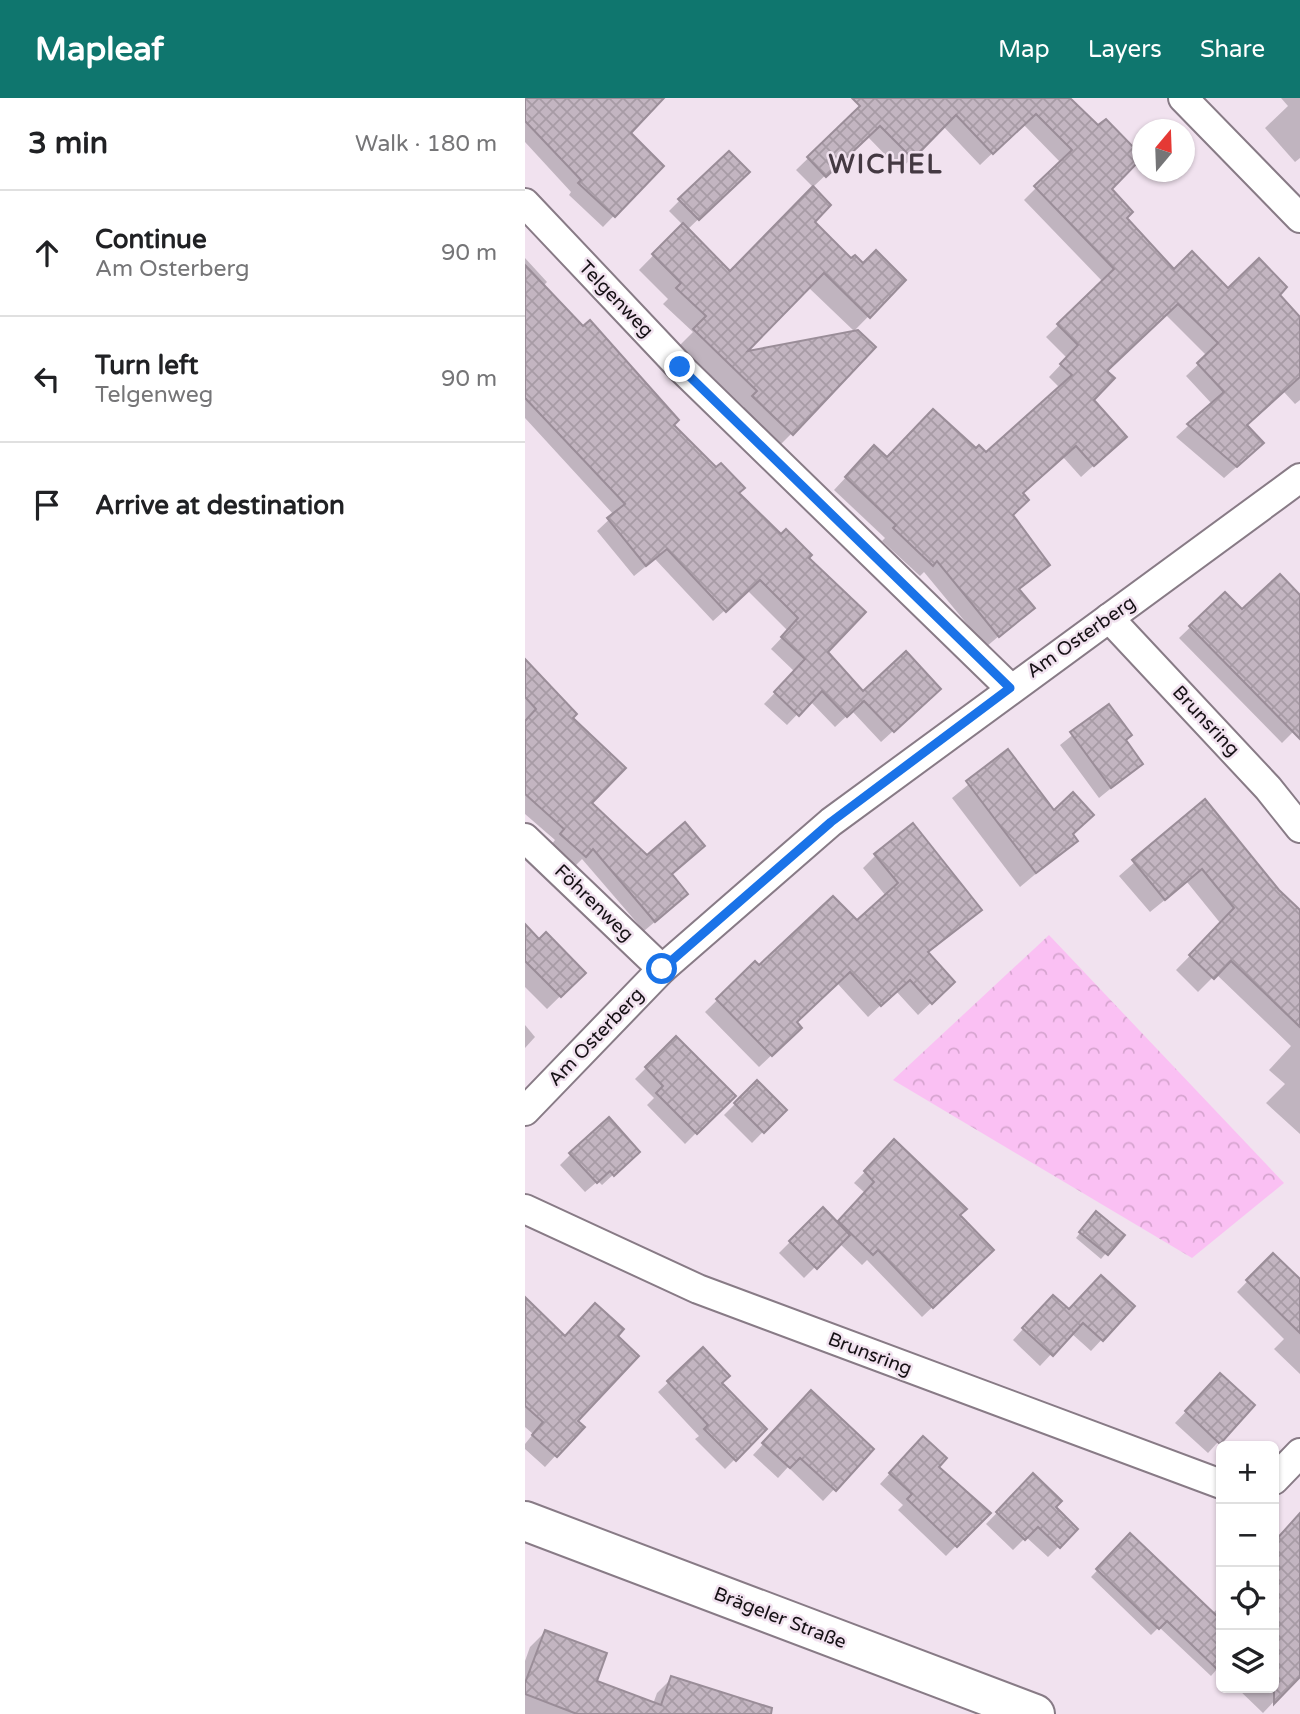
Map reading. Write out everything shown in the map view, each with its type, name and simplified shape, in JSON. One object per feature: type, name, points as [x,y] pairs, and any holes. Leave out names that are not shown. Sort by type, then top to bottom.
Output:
[{"type":"street","points":[[1183,98],[1300,218]]},
{"type":"street","name":"Telgenweg","points":[[525,203],[680,367],[1010,688]]},
{"type":"street","name":"Am Osterberg","points":[[525,1111],[662,969],[831,822],[1010,688],[1300,478]]},
{"type":"street","name":"Brunsring","points":[[1109,618],[1268,788],[1300,828]]},
{"type":"street","name":"Föhrenweg","points":[[525,838],[662,969]]},
{"type":"street","name":"Brunsring","points":[[525,1209],[698,1289],[1216,1482]]},
{"type":"street","points":[[1279,1475],[1300,1453]]},
{"type":"street","name":"Brägeler Straße","points":[[525,1521],[1035,1714]]},
{"type":"green space","points":[[1049,935],[1284,1183],[1192,1258],[893,1080]]},
{"type":"building","points":[[525,98],[664,98],[631,133],[664,166],[615,217],[578,183],[581,180],[525,121]]},
{"type":"building","points":[[852,98],[1070,98],[1098,125],[1106,119],[1132,146],[1132,168],[1112,189],[1133,212],[1127,218],[1174,269],[1192,251],[1228,288],[1259,258],[1287,287],[1280,295],[1300,317],[1300,377],[1247,425],[1264,443],[1237,467],[1187,424],[1224,392],[1197,363],[1218,343],[1178,304],[1107,371],[1115,378],[1094,400],[1127,437],[1094,466],[1076,446],[1023,493],[1029,500],[1013,515],[1050,565],[1019,589],[1035,608],[999,637],[937,561],[933,566],[893,528],[896,525],[845,477],[874,445],[887,457],[933,409],[976,448],[979,445],[986,452],[1072,375],[1060,364],[1078,345],[1057,324],[1114,269],[1034,186],[1072,150],[1036,114],[993,154],[956,115],[913,159],[880,126],[826,177],[807,157],[860,106]]},
{"type":"building","points":[[729,151],[750,172],[699,220],[678,199]]},
{"type":"building","points":[[813,186],[831,205],[815,222],[851,258],[855,255],[863,263],[876,250],[906,280],[870,318],[824,273],[748,351],[858,330],[876,347],[793,435],[752,396],[757,391],[693,329],[706,316],[676,288],[681,283],[652,254],[683,223],[730,271]]},
{"type":"building","points":[[525,265],[583,326],[590,320],[679,420],[674,425],[716,467],[721,463],[745,488],[739,493],[781,534],[786,529],[812,555],[809,558],[866,612],[828,652],[863,691],[906,651],[941,689],[894,732],[864,701],[847,717],[822,691],[799,716],[774,692],[805,659],[781,637],[798,618],[760,580],[726,612],[667,549],[646,566],[607,518],[625,504],[525,398]]},
{"type":"building","points":[[1280,574],[1300,595],[1300,739],[1189,626],[1225,592],[1242,609]]},
{"type":"building","points":[[525,659],[577,714],[573,718],[626,768],[592,803],[647,855],[685,822],[705,846],[672,874],[688,894],[655,922],[593,849],[586,857],[560,834],[564,829],[525,794],[525,721],[536,709],[525,697]]},
{"type":"building","points":[[1109,704],[1132,735],[1126,740],[1143,764],[1111,788],[1070,732]]},
{"type":"building","points":[[1008,749],[1054,810],[1073,792],[1094,815],[1073,834],[1078,841],[1036,873],[966,781]]},
{"type":"building","points":[[1205,799],[1279,890],[1300,910],[1300,1027],[1231,961],[1214,979],[1189,955],[1234,908],[1202,869],[1165,900],[1132,860]]},
{"type":"building","points":[[913,823],[982,910],[928,952],[955,982],[932,1004],[910,980],[881,1006],[850,972],[797,1022],[802,1028],[772,1056],[716,999],[755,961],[759,965],[833,896],[857,920],[898,883],[874,854]]},
{"type":"building","points":[[525,924],[539,939],[546,932],[586,973],[561,997],[525,961]]},
{"type":"building","points":[[676,1036],[736,1096],[697,1134],[656,1093],[663,1086],[645,1067]]},
{"type":"building","points":[[757,1080],[787,1110],[764,1133],[734,1103]]},
{"type":"building","points":[[609,1117],[640,1152],[614,1176],[610,1171],[597,1183],[569,1153]]},
{"type":"building","points":[[894,1139],[967,1209],[960,1215],[994,1250],[933,1308],[878,1250],[873,1255],[838,1221],[874,1182],[864,1171]]},
{"type":"building","points":[[823,1207],[850,1235],[817,1269],[789,1241]]},
{"type":"building","points":[[1096,1211],[1125,1235],[1108,1255],[1079,1232]]},
{"type":"building","points":[[1273,1253],[1300,1279],[1300,1333],[1246,1280]]},
{"type":"building","points":[[1101,1275],[1135,1306],[1103,1341],[1083,1323],[1053,1356],[1022,1328],[1053,1295],[1069,1309]]},
{"type":"building","points":[[525,1297],[565,1336],[595,1303],[624,1329],[618,1336],[639,1356],[578,1421],[585,1427],[557,1457],[532,1435],[543,1422],[525,1406]]},
{"type":"building","points":[[703,1347],[730,1376],[722,1383],[767,1429],[736,1461],[704,1429],[708,1425],[667,1381]]},
{"type":"building","points":[[1220,1373],[1255,1405],[1223,1441],[1217,1441],[1185,1411]]},
{"type":"building","points":[[811,1390],[874,1449],[836,1491],[800,1458],[790,1468],[762,1443]]},
{"type":"building","points":[[923,1436],[947,1458],[939,1467],[991,1513],[957,1547],[907,1499],[912,1494],[889,1473]]},
{"type":"building","points":[[1033,1473],[1062,1501],[1056,1507],[1078,1529],[1060,1548],[1038,1527],[1025,1540],[996,1512]]},
{"type":"building","points":[[1300,1513],[1300,1677],[1274,1704],[1274,1693],[1279,1693],[1279,1536]]},
{"type":"building","points":[[1130,1533],[1216,1615],[1216,1668],[1167,1621],[1159,1629],[1096,1569]]},
{"type":"building","points":[[545,1630],[607,1653],[597,1681],[661,1705],[671,1676],[772,1708],[771,1714],[577,1714],[525,1694],[525,1683]]},
{"type":"district","name":"WICHEL","points":[[886,164]]},
{"type":"route","points":[[662,969],[831,822],[1010,688],[680,367]]}]
